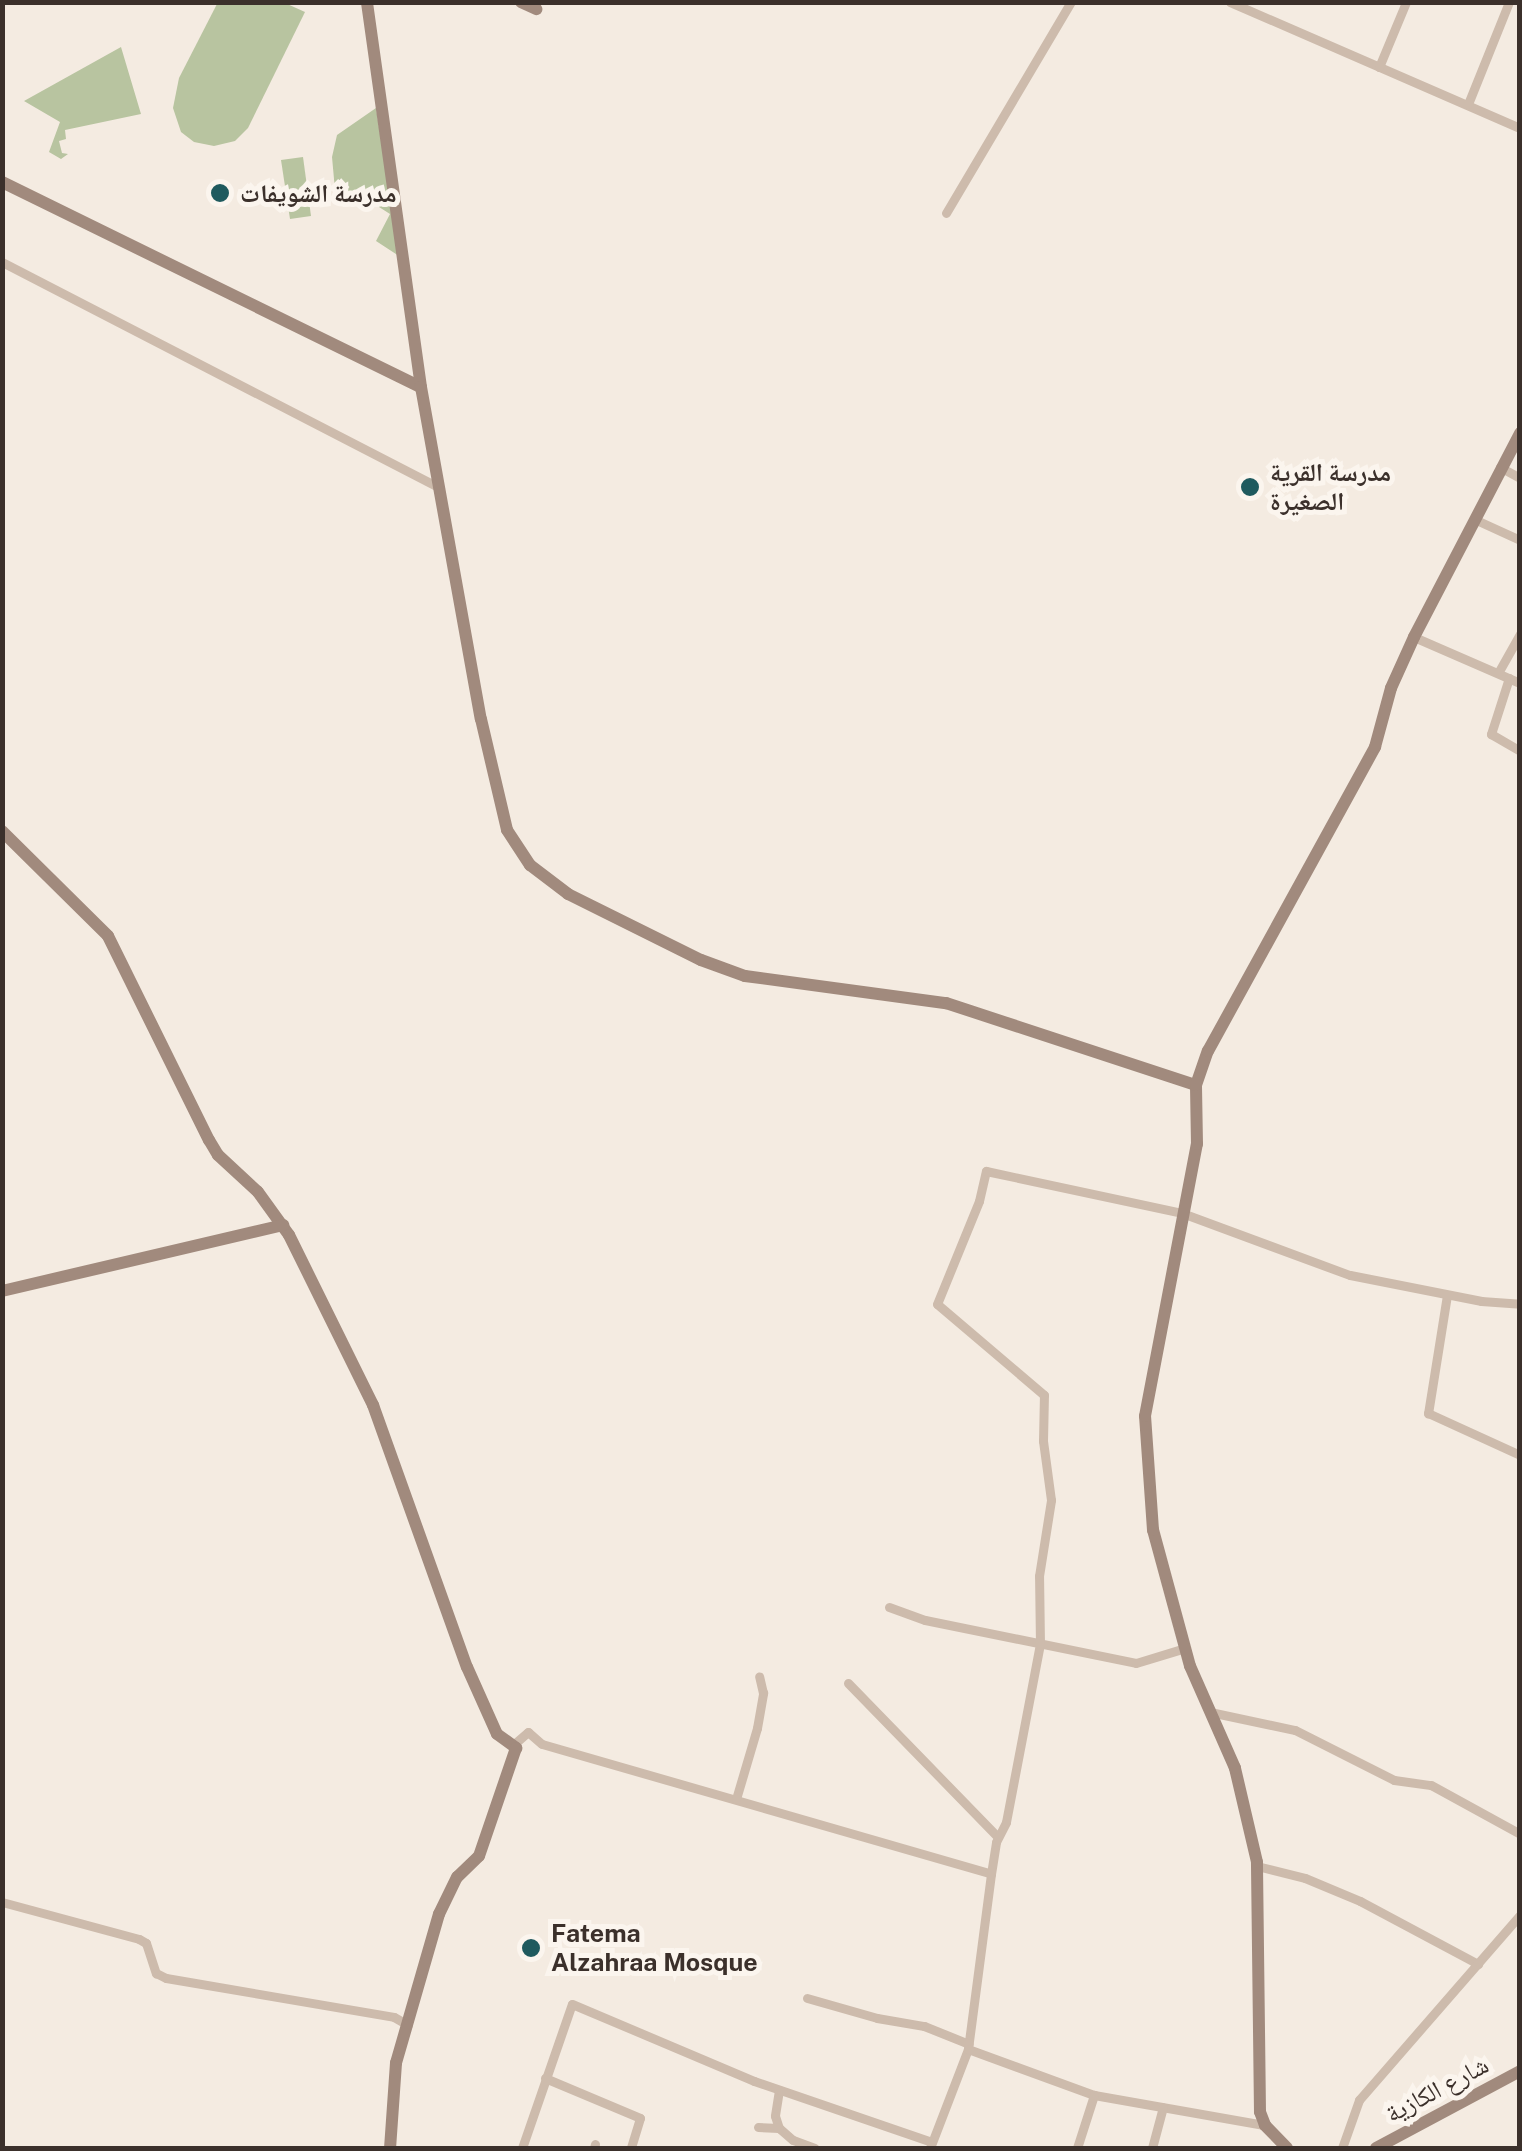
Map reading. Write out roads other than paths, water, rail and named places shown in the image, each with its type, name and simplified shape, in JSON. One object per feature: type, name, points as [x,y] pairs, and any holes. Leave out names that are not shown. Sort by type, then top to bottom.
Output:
[{"type":"street","points":[[367,2],[420,388],[482,720],[507,830],[543,875],[568,894],[701,960],[744,976],[946,1003],[1196,1085]]},
{"type":"street","points":[[521,2],[536,9]]},
{"type":"street","points":[[946,213],[1071,2]]},
{"type":"street","points":[[1230,2],[1520,128]]},
{"type":"street","points":[[1379,67],[1406,2]]},
{"type":"street","points":[[1468,104],[1509,2]]},
{"type":"street","points":[[2,182],[420,388]]},
{"type":"street","points":[[2,262],[440,488]]},
{"type":"street","points":[[1288,2148],[1265,2125],[1260,2112],[1257,1866],[1234,1768],[1185,1648],[1152,1530],[1145,1416],[1197,1144],[1196,1085],[1208,1051],[1375,747],[1391,688],[1414,637],[1520,433]]},
{"type":"street","points":[[1500,467],[1520,478]]},
{"type":"street","points":[[1474,519],[1520,540]]},
{"type":"street","points":[[1520,634],[1503,676],[1491,735],[1520,750]]},
{"type":"street","points":[[1414,637],[1520,683]]},
{"type":"street","points":[[2,831],[108,936],[209,1140],[283,1225],[373,1405],[441,1602],[488,1714],[497,1734],[513,1745],[516,1756],[479,1856],[457,1877],[439,1914],[394,2074],[390,2148]]},
{"type":"street","points":[[522,2148],[572,2004],[778,2090],[931,2145],[968,2047],[998,1837],[1006,1822],[1040,1644],[1039,1576],[1051,1500],[1043,1440],[1044,1396],[937,1304],[979,1201],[986,1170],[1182,1213],[1350,1275],[1447,1295],[1520,1304]]},
{"type":"street","points":[[2,1291],[283,1225]]},
{"type":"street","points":[[1447,1295],[1428,1413],[1520,1455]]},
{"type":"street","points":[[889,1607],[925,1620],[1136,1663],[1185,1648]]},
{"type":"street","points":[[736,1799],[757,1728],[762,1693],[759,1676]]},
{"type":"street","points":[[848,1683],[998,1837]]},
{"type":"street","points":[[1210,1712],[1295,1730],[1394,1780],[1431,1786],[1520,1834]]},
{"type":"street","points":[[513,1745],[528,1732],[542,1744],[992,1874]]},
{"type":"street","points":[[1257,1866],[1305,1878],[1360,1901],[1478,1964]]},
{"type":"street","points":[[2,1902],[146,1943],[156,1973],[166,1978],[394,2017],[408,2025]]},
{"type":"street","points":[[1342,2148],[1359,2100],[1520,1915]]},
{"type":"street","points":[[806,1998],[877,2018],[924,2026],[1094,2095],[1265,2125]]},
{"type":"street","name":"شارع الكازية","points":[[1376,2148],[1520,2071]]},
{"type":"street","points":[[545,2078],[640,2118],[631,2148]]},
{"type":"street","points":[[778,2090],[775,2116],[779,2128]]},
{"type":"street","points":[[1077,2148],[1094,2095]]},
{"type":"street","points":[[1152,2148],[1164,2107]]},
{"type":"street","points":[[758,2127],[779,2128],[815,2148]]},
{"type":"place","name":"مدرسة الشويفات","points":[[220,193]]},
{"type":"place","name":"مدرسة القرية الصغيرة","points":[[1250,487]]},
{"type":"place","name":"Fatema Alzahraa Mosque","points":[[531,1948]]}]
